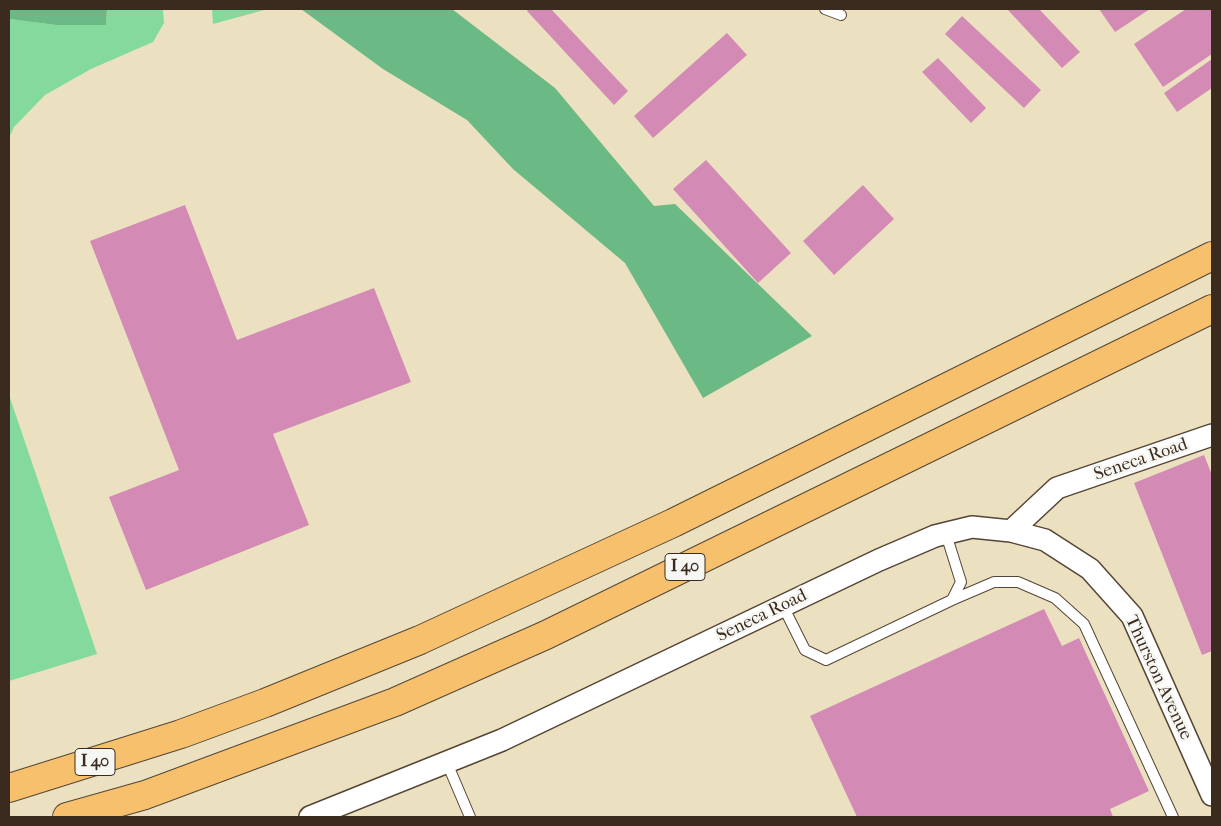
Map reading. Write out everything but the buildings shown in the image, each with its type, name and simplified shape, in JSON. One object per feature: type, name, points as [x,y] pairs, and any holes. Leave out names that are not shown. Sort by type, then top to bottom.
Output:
[{"type":"highway","name":"I 40","points":[[9,788],[181,734],[420,640],[673,523],[1212,256]]},
{"type":"highway","name":"I 40","points":[[67,817],[145,795],[395,702],[546,635],[1212,309]]},
{"type":"street","name":"Seneca Road","points":[[310,817],[502,740],[879,560],[946,534],[972,527],[1011,532],[1058,488],[1212,435]]},
{"type":"street","name":"Thurston Avenue","points":[[1011,532],[1045,540],[1090,569],[1132,616],[1212,795]]},
{"type":"lane","points":[[826,9],[841,15]]},
{"type":"lane","points":[[946,534],[962,582],[952,600]]},
{"type":"lane","points":[[783,606],[805,650],[826,660],[994,582],[1018,582],[1055,598],[1084,624],[1173,817]]},
{"type":"lane","points":[[447,763],[470,817]]},
{"type":"green space","points":[[9,9],[107,9],[106,25],[56,25],[9,19]]},
{"type":"green space","points":[[107,9],[163,9],[164,23],[153,42],[91,69],[45,95],[14,127],[9,138],[9,19],[56,25],[106,25]]},
{"type":"green space","points":[[212,9],[268,9],[213,24]]},
{"type":"green space","points":[[301,9],[452,9],[555,88],[654,206],[675,204],[812,336],[703,398],[625,263],[513,169],[467,120],[383,69]]},
{"type":"green space","points":[[9,395],[97,654],[9,681]]}]
